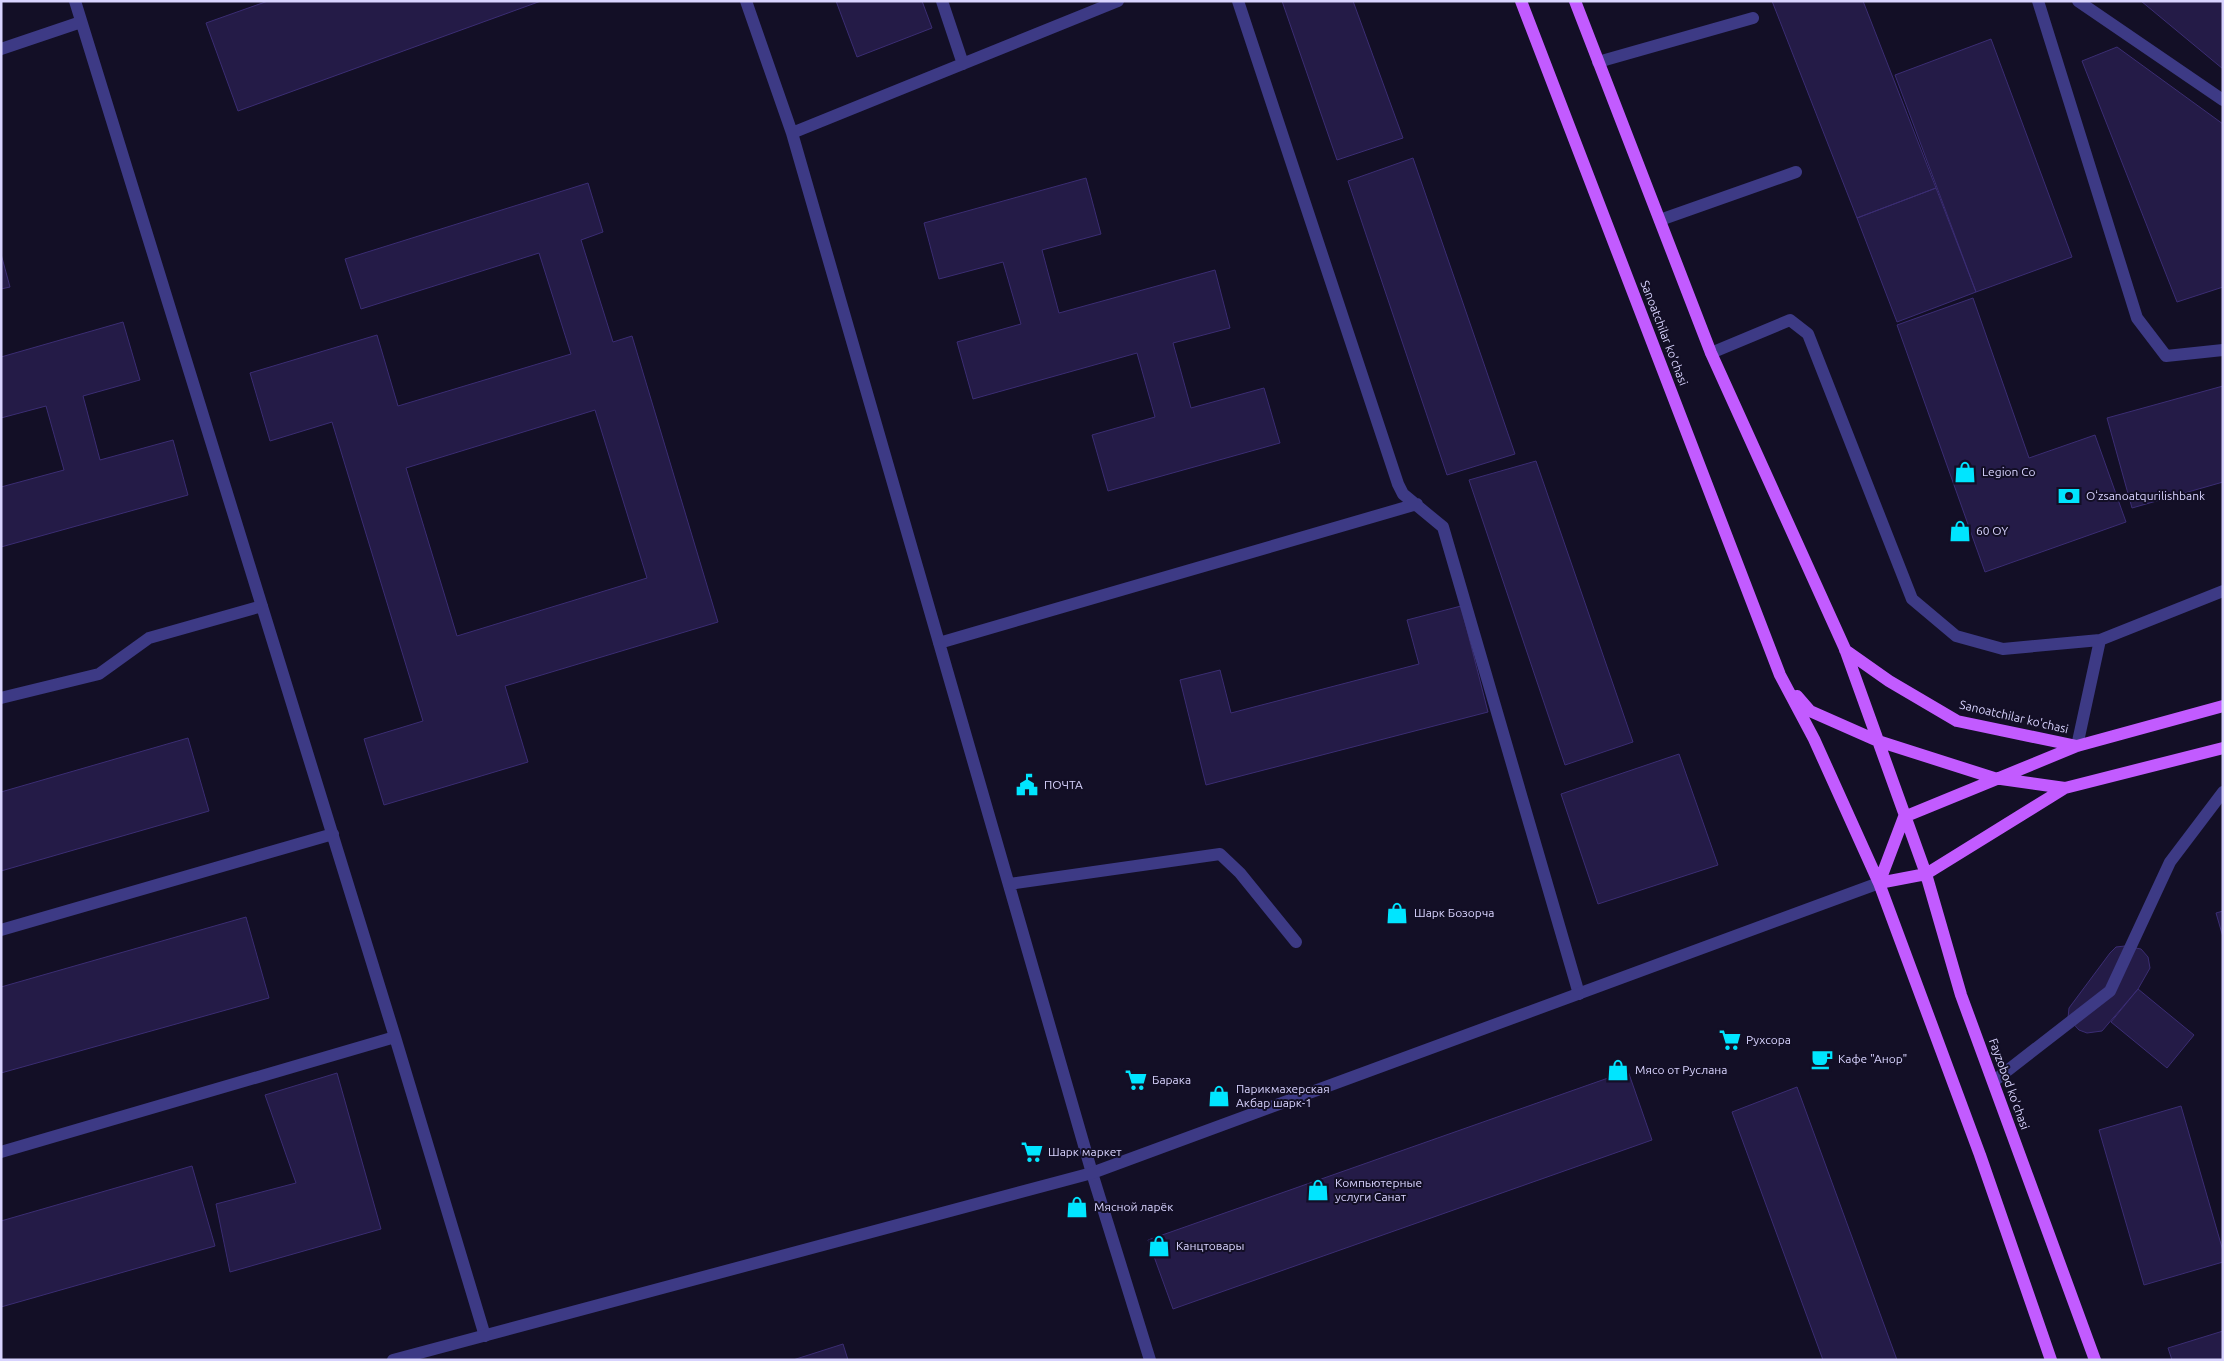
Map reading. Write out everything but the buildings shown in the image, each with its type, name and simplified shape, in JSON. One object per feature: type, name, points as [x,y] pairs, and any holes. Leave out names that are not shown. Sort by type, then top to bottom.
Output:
[{"type":"main road","name":"Sanoatchilar ko'chasi","points":[[1521,1],[1780,675],[1814,739],[1879,883],[1926,874],[2065,788],[2223,748]]},
{"type":"main road","points":[[1575,1],[1711,353],[1845,650],[1904,816],[1879,883],[1980,1155],[2051,1360]]},
{"type":"main road","name":"Sanoatchilar ko'chasi","points":[[1845,650],[1889,681],[1957,721],[2076,746]]},
{"type":"main road","name":"Sanoatchilar ko'chasi","points":[[1780,675],[1810,711],[1878,742],[1994,778],[2065,788]]},
{"type":"main road","name":"Sanoatchilar ko'chasi","points":[[1904,816],[2076,746],[2223,706]]},
{"type":"main road","name":"Fayzobod ko'chasi","points":[[1904,816],[1926,874],[1961,995],[2095,1360]]},
{"type":"street","points":[[75,1],[333,834],[485,1336]]},
{"type":"street","points":[[746,1],[792,133],[1092,1173],[1150,1360]]},
{"type":"street","points":[[942,1],[963,64]]},
{"type":"street","points":[[792,133],[1118,1]]},
{"type":"street","points":[[1238,1],[1398,484],[1403,494],[1444,527],[1579,994]]},
{"type":"street","points":[[2038,1],[2137,318],[2166,356],[2223,350]]},
{"type":"street","points":[[2078,1],[2223,100]]},
{"type":"street","points":[[1598,62],[1753,18]]},
{"type":"street","points":[[1,49],[81,22]]},
{"type":"street","points":[[1660,220],[1796,172]]},
{"type":"street","points":[[1711,353],[1790,320],[1808,334],[1912,599],[1956,636],[2003,649],[2100,640],[2223,591]]},
{"type":"street","points":[[939,643],[1417,504]]},
{"type":"street","points":[[1,698],[99,674],[150,638],[262,606]]},
{"type":"street","points":[[2076,746],[2100,640]]},
{"type":"street","points":[[1994,1082],[2110,991],[2170,862],[2223,792]]},
{"type":"street","points":[[1,930],[333,834]]},
{"type":"street","points":[[1009,884],[1220,854],[1240,873],[1296,942]]},
{"type":"street","points":[[393,1360],[1092,1173],[1879,883]]},
{"type":"street","points":[[1,1152],[395,1037]]},
{"type":"place","name":"Legion Co","points":[[1965,472]]},
{"type":"place","name":"Oʻzsanoatqurilishbank","points":[[2069,496]]},
{"type":"place","name":"60 OY","points":[[1960,531]]},
{"type":"place","name":"ПОЧТА","points":[[1027,785]]},
{"type":"place","name":"Шарк Бозорча","points":[[1397,913]]},
{"type":"place","name":"Рухсора","points":[[1730,1040]]},
{"type":"place","name":"Кафе \"Анор\"","points":[[1822,1059]]},
{"type":"place","name":"Мясо от Руслана","points":[[1618,1070]]},
{"type":"place","name":"Барака","points":[[1136,1080]]},
{"type":"place","name":"Парикмахерская Акбар шарк-1","points":[[1219,1096]]},
{"type":"place","name":"Шарк маркет","points":[[1032,1152]]},
{"type":"place","name":"Компьютерные услуги Санат","points":[[1318,1190]]},
{"type":"place","name":"Мясной ларёк","points":[[1077,1207]]},
{"type":"place","name":"Канцтовары","points":[[1159,1246]]}]
